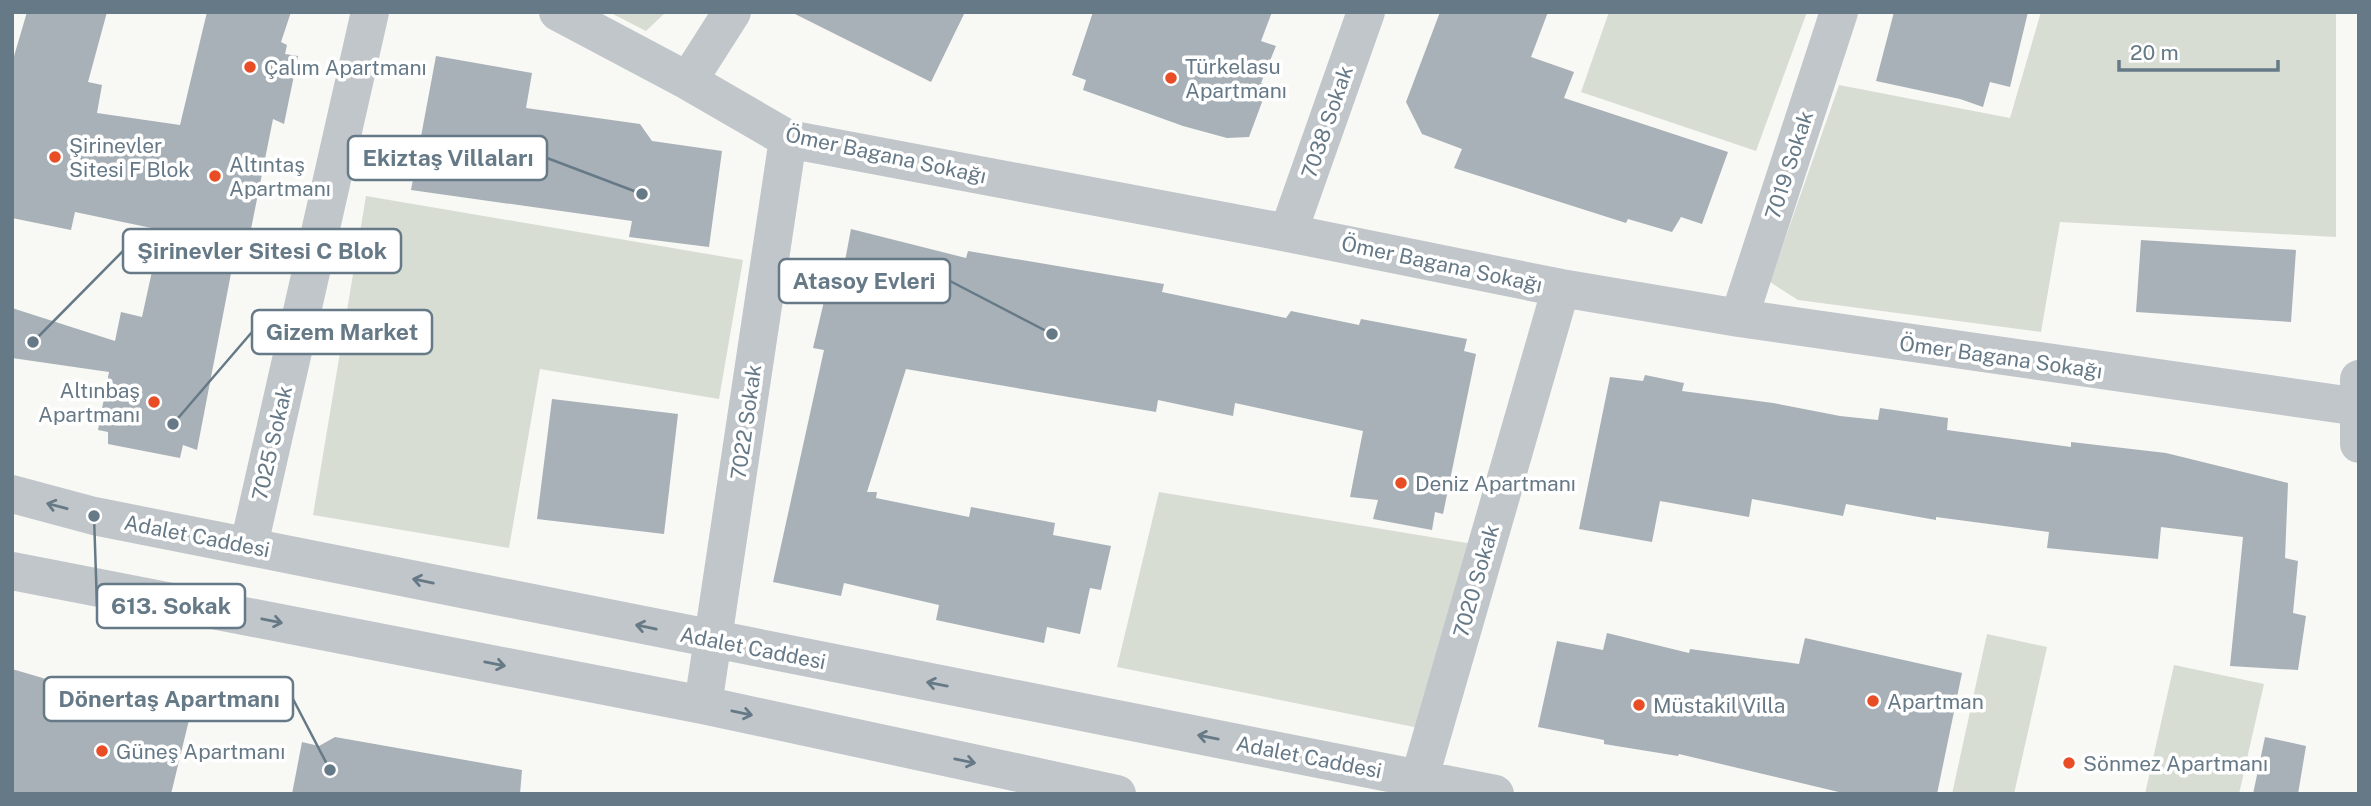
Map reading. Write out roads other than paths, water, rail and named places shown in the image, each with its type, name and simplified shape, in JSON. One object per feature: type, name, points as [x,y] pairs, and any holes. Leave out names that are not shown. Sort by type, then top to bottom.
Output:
[{"type":"street","name":"7025 Sokak","points":[[249,545],[370,12]]},
{"type":"street","name":"Ömer Bagana Sokağı","points":[[558,12],[688,81],[788,139],[1288,233],[1560,288],[1739,318],[2358,410]]},
{"type":"street","points":[[688,81],[732,12]]},
{"type":"street","name":"7038 Sokak","points":[[1288,233],[1366,12]]},
{"type":"street","name":"7019 Sokak","points":[[1739,318],[1839,12]]},
{"type":"street","name":"7022 Sokak","points":[[703,705],[788,139]]},
{"type":"street","name":"7020 Sokak","points":[[1417,786],[1560,288]]},
{"type":"street","name":"Adalet Caddesi","points":[[12,494],[94,516],[249,545],[1417,786],[1495,794]]},
{"type":"street","points":[[12,571],[703,705],[1117,794]]},
{"type":"place","name":"Çalım Apartmanı","points":[[250,67]]},
{"type":"place","name":"Türkelasu Apartmanı","points":[[1171,78]]},
{"type":"place","name":"Şirinevler Sitesi F Blok","points":[[55,157]]},
{"type":"place","name":"Altıntaş Apartmanı","points":[[215,176]]},
{"type":"place","name":"Ekiztaş Villaları","points":[[642,194]]},
{"type":"place","name":"Atasoy Evleri","points":[[1052,334]]},
{"type":"place","name":"Şirinevler Sitesi C Blok","points":[[33,342]]},
{"type":"place","name":"Altınbaş Apartmanı","points":[[154,402]]},
{"type":"place","name":"Gizem Market","points":[[173,424]]},
{"type":"place","name":"Deniz Apartmanı","points":[[1401,483]]},
{"type":"place","name":"613. Sokak","points":[[94,516]]},
{"type":"place","name":"Apartman","points":[[1873,701]]},
{"type":"place","name":"Müstakil Villa","points":[[1639,705]]},
{"type":"place","name":"Güneş Apartmanı","points":[[102,751]]},
{"type":"place","name":"Sönmez Apartmanı","points":[[2069,763]]},
{"type":"place","name":"Dönertaş Apartmanı","points":[[330,770]]}]
